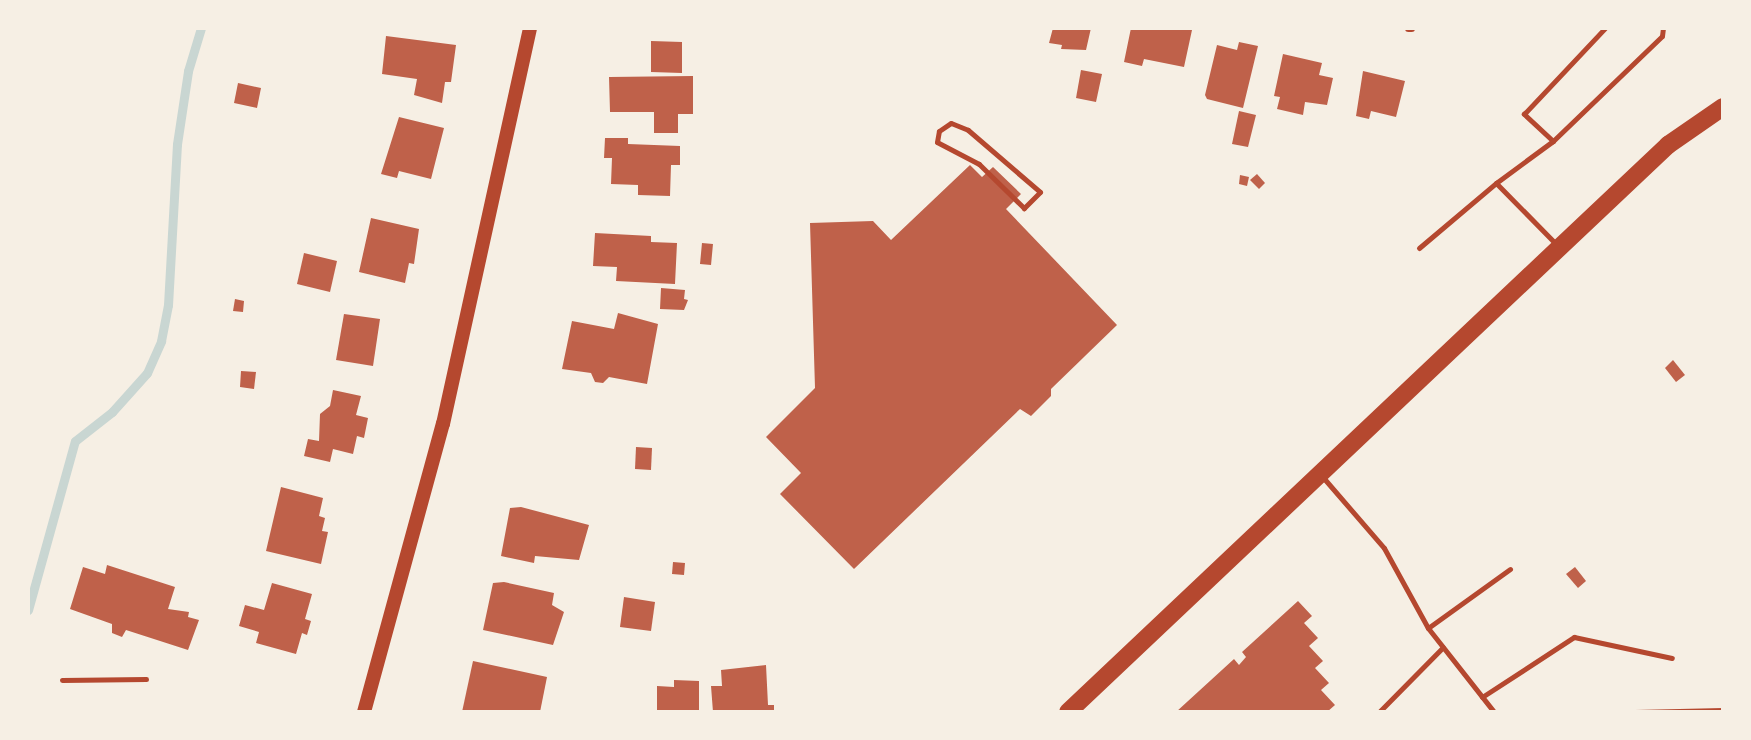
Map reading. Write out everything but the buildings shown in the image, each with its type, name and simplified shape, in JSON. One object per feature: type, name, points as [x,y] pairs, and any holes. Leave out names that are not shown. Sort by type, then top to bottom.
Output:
[{"type":"main road","points":[[364,712],[443,424],[530,28]]},
{"type":"main road","points":[[1068,712],[1668,145],[1723,107]]},
{"type":"lane","points":[[1553,141],[1524,114],[1605,28]]},
{"type":"lane","points":[[1419,248],[1496,183],[1553,141],[1662,36],[1663,28]]},
{"type":"lane","points":[[951,123],[968,130],[1040,192],[1024,208],[979,163],[937,142],[939,131],[951,123]]},
{"type":"lane","points":[[1496,183],[1559,247]]},
{"type":"lane","points":[[1319,473],[1384,548],[1428,628],[1494,712]]},
{"type":"lane","points":[[1428,628],[1510,569]]},
{"type":"lane","points":[[1482,697],[1574,638],[1672,658]]},
{"type":"lane","points":[[1379,712],[1443,648]]},
{"type":"lane","points":[[62,680],[146,679]]},
{"type":"lane","points":[[1635,712],[1723,710]]},
{"type":"waterway","points":[[28,610],[75,441],[112,412],[147,373],[161,341],[168,305],[177,144],[188,71],[201,28]]}]
